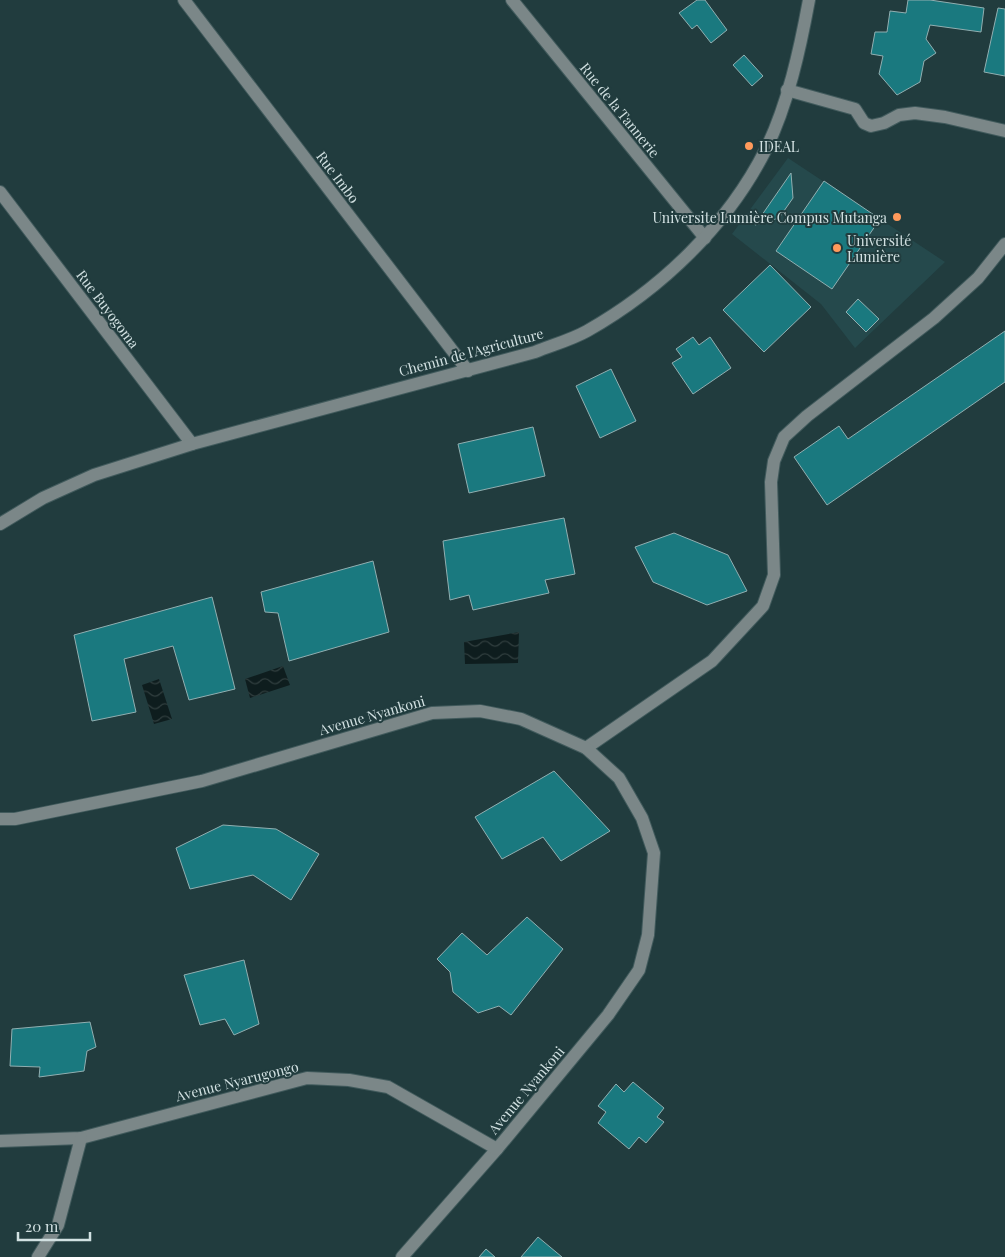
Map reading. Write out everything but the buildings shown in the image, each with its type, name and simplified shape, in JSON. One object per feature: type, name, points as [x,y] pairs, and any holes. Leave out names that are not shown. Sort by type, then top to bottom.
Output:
[{"type":"street","name":"Rue Imbo","points":[[184,0],[468,371]]},
{"type":"street","name":"Rue de la Tannerie","points":[[512,0],[705,238]]},
{"type":"street","name":"Chemin de l'Agriculture","points":[[0,524],[43,498],[94,475],[192,444],[535,352],[586,331],[646,292],[705,238],[739,197],[766,148],[788,90],[809,0]]},
{"type":"street","points":[[788,90],[855,109],[864,122],[871,126],[884,123],[899,114],[915,113],[945,117],[1005,130]]},
{"type":"street","name":"Rue Buyogoma","points":[[0,192],[192,444]]},
{"type":"street","points":[[586,748],[712,661],[763,606],[774,575],[771,482],[774,461],[784,437],[807,416],[934,318],[978,278],[1005,244]]},
{"type":"street","name":"Avenue Nyankoni","points":[[0,819],[15,820],[202,781],[432,713],[480,711],[521,719],[586,748],[619,778],[642,818],[654,853],[648,935],[639,970],[608,1015],[497,1149],[402,1257]]},
{"type":"street","name":"Avenue Nyarugongo","points":[[0,1141],[81,1138],[308,1078],[349,1080],[388,1087],[497,1149]]},
{"type":"street","points":[[38,1257],[58,1225],[81,1138]]},
{"type":"shaded area","name":"Université Lumière","points":[[788,158],[945,262],[855,348],[821,304],[732,234]]},
{"type":"water","points":[[519,632],[518,663],[465,664],[464,642]]},
{"type":"water","points":[[283,666],[290,685],[250,698],[245,679]]},
{"type":"water","points":[[159,679],[172,719],[154,724],[142,685]]},
{"type":"place","name":"IDEAL","points":[[749,146]]},
{"type":"place","name":"Universite Lumière Compus Mutanga","points":[[897,217]]},
{"type":"place","name":"Université Lumière","points":[[837,248]]}]
